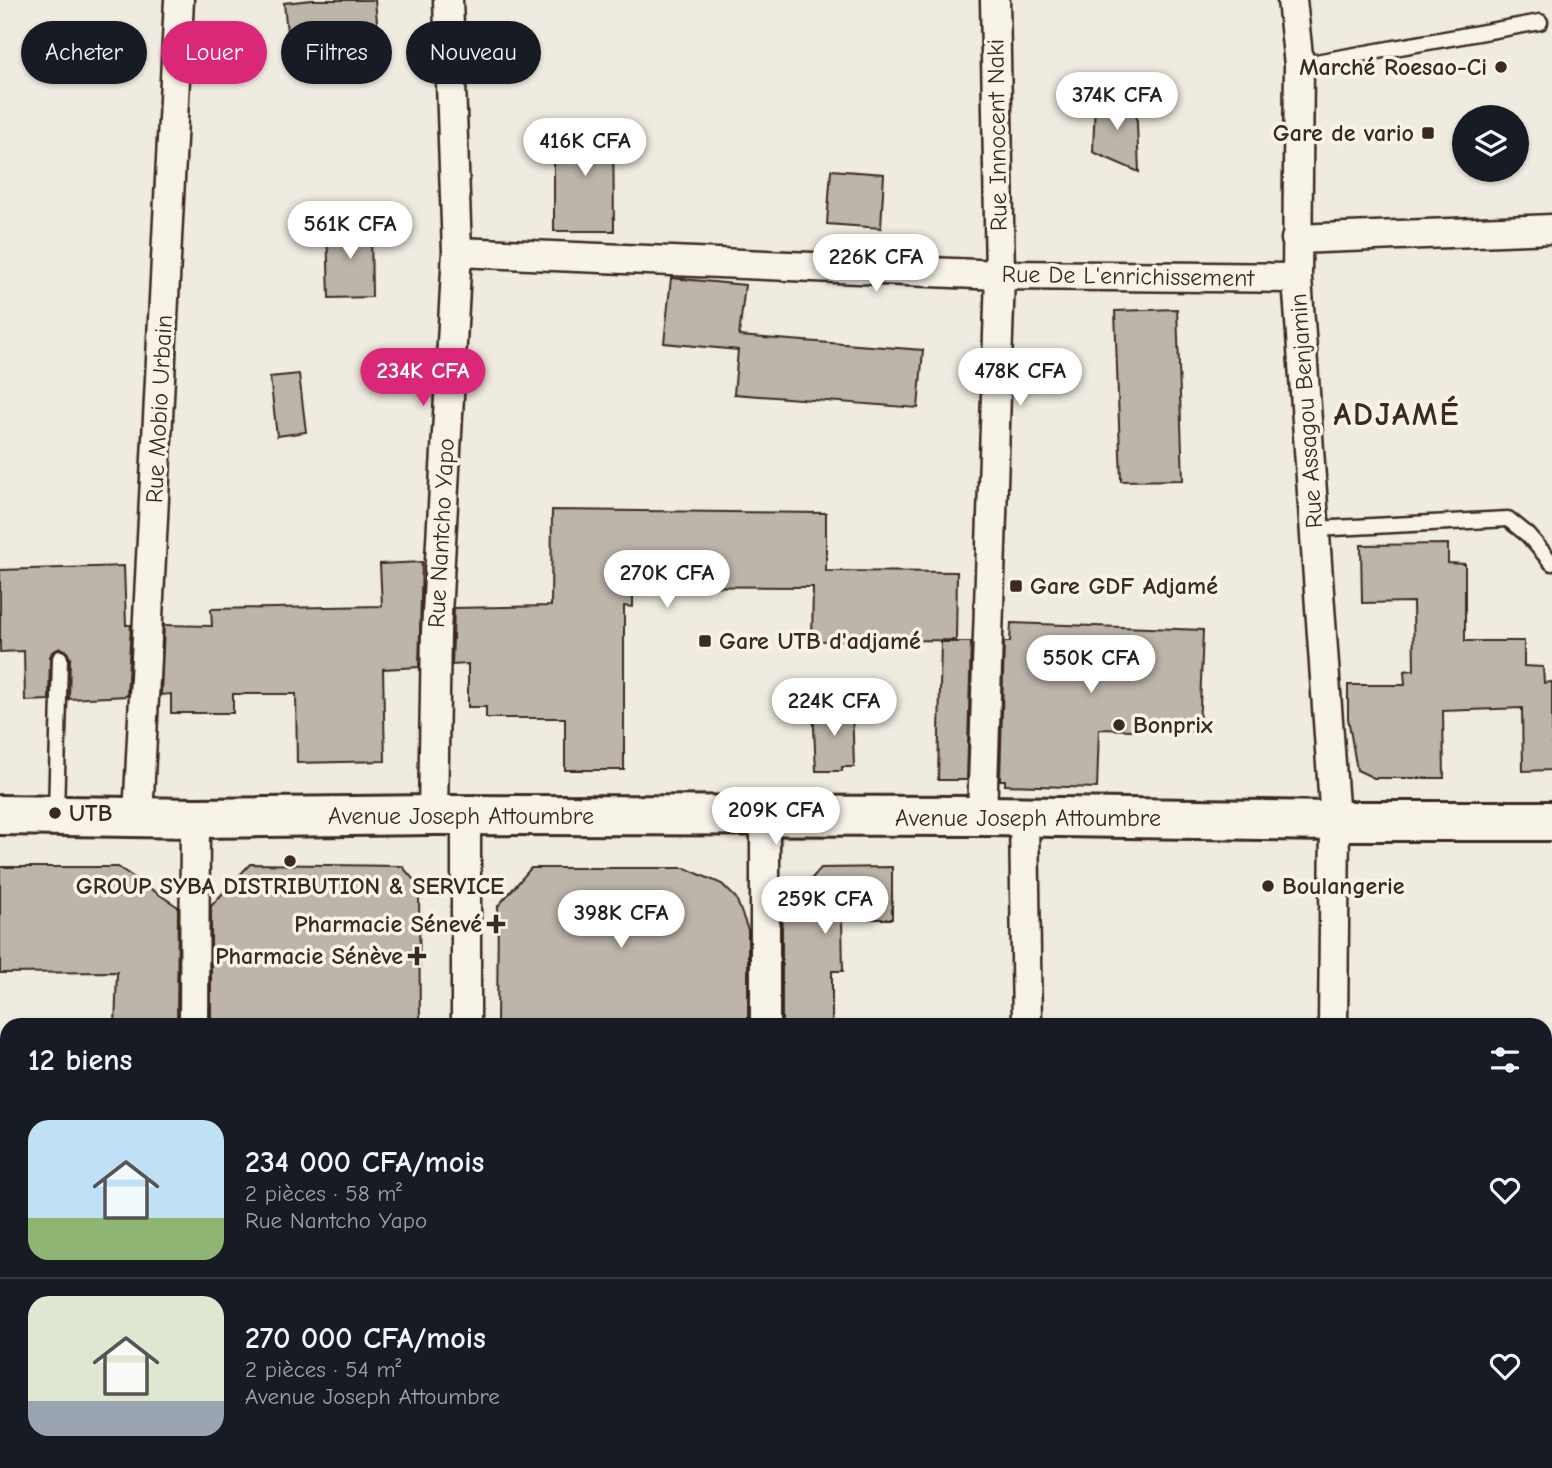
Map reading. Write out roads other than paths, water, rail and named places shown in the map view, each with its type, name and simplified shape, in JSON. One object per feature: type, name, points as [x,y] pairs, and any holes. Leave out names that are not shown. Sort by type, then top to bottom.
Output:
[{"type":"street","name":"Rue Mobio Urbain","points":[[138,817],[179,0]]},
{"type":"street","name":"Rue Nantcho Yapo","points":[[448,0],[457,252],[436,632],[465,1018]]},
{"type":"street","name":"Rue Innocent Naki","points":[[982,816],[1000,275],[995,0]]},
{"type":"street","name":"Rue Assagou Benjamin","points":[[1292,0],[1299,65],[1297,278],[1335,821],[1333,1018]]},
{"type":"street","points":[[1296,239],[1552,229]]},
{"type":"street","name":"Rue De L'enrichissement","points":[[457,252],[1000,275],[1297,278]]},
{"type":"street","name":"Avenue Joseph Attoumbre","points":[[0,815],[195,818],[450,815],[982,816],[1552,821]]},
{"type":"street","points":[[765,817],[765,1018]]},
{"type":"street","points":[[1024,817],[1027,1018]]},
{"type":"street","points":[[194,1018],[195,818]]},
{"type":"lane","points":[[1299,65],[1539,22]]},
{"type":"lane","points":[[1315,529],[1508,519],[1528,535],[1552,563]]},
{"type":"lane","points":[[56,816],[60,658]]},
{"type":"place","name":"Marché Roesao-Ci","points":[[1501,67]]},
{"type":"place","name":"Gare de vario","points":[[1428,133]]},
{"type":"place","name":"Gare GDF Adjamé","points":[[1016,586]]},
{"type":"place","name":"Gare UTB d'adjamé","points":[[705,641]]},
{"type":"place","name":"Bonprix","points":[[1119,725]]},
{"type":"place","name":"UTB","points":[[55,813]]},
{"type":"place","name":"GROUP SYBA DISTRIBUTION & SERVICE","points":[[290,861]]},
{"type":"place","name":"Boulangerie","points":[[1268,886]]},
{"type":"place","name":"Pharmacie Sénevé","points":[[496,924]]},
{"type":"place","name":"Pharmacie Sénève","points":[[417,956]]},
{"type":"district","name":"ADJAMÉ","points":[[1397,414]]}]
